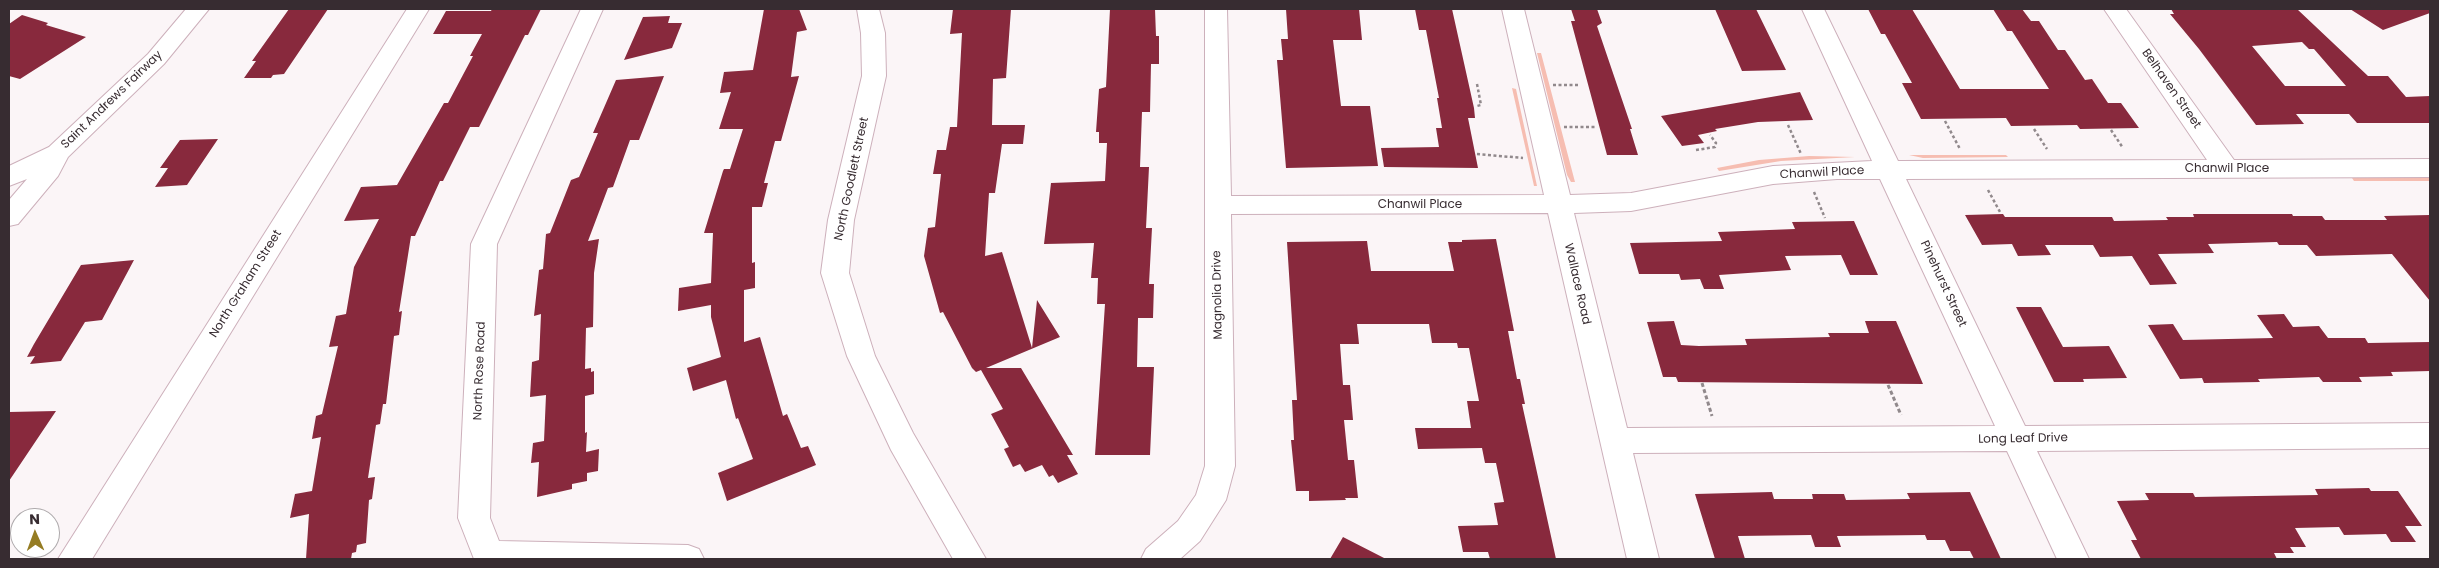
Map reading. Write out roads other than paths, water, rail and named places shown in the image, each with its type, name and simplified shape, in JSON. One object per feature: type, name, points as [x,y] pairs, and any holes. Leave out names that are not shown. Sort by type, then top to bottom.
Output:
[{"type":"street","name":"Saint Andrews Fairway","points":[[9,217],[49,170],[58,152],[156,59],[198,9]]},
{"type":"street","name":"North Graham Street","points":[[74,559],[418,9]]},
{"type":"street","name":"North Rose Road","points":[[592,9],[484,244],[474,518],[488,555],[688,559]]},
{"type":"street","name":"North Goodlett Street","points":[[868,9],[873,33],[874,76],[841,220],[835,274],[861,356],[902,442],[970,559]]},
{"type":"street","name":"Magnolia Drive","points":[[1156,559],[1189,531],[1210,500],[1220,466],[1216,9]]},
{"type":"street","name":"Wallace Road","points":[[1513,9],[1643,559]]},
{"type":"street","name":"Pinehurst Street","points":[[1813,9],[2073,559]]},
{"type":"street","name":"Belhaven Street","points":[[2115,9],[2227,169]]},
{"type":"street","points":[[9,177],[58,152]]},
{"type":"street","name":"Chanwil Place","points":[[1217,205],[1558,205],[1631,202],[1722,184],[1806,172],[2430,168]]},
{"type":"street","name":"Long Leaf Drive","points":[[1616,441],[2429,438]]}]
